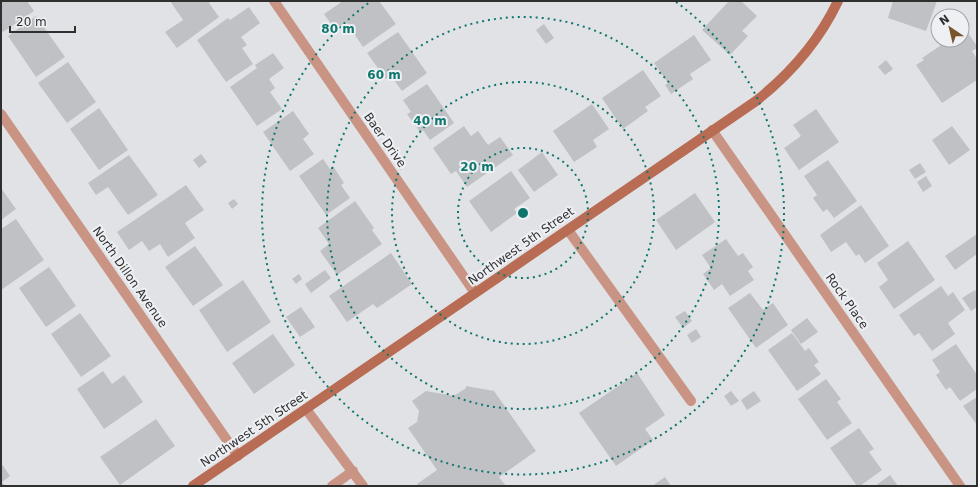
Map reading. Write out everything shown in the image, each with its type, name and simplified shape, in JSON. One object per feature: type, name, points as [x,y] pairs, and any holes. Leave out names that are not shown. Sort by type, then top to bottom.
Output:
[{"type":"street","name":"Baer Drive","points":[[274,1],[476,294]]},
{"type":"street","name":"Northwest 5th Street","points":[[193,486],[476,294],[756,101],[791,70],[813,43],[832,14],[838,1]]},
{"type":"street","name":"North Dillon Avenue","points":[[1,114],[238,456]]},
{"type":"street","name":"Rock Place","points":[[712,130],[960,486]]},
{"type":"street","points":[[568,230],[691,401]]},
{"type":"street","points":[[306,409],[363,486]]},
{"type":"street","points":[[332,486],[353,472]]},
{"type":"building","points":[[1,1],[27,1],[34,11],[3,32],[1,28]]},
{"type":"building","points":[[170,1],[211,1],[209,3],[219,17],[177,48],[165,32],[183,20]]},
{"type":"building","points":[[343,1],[379,1],[396,24],[363,47],[347,23],[336,31],[324,14]]},
{"type":"building","points":[[729,1],[741,1],[757,16],[742,31],[748,36],[730,55],[702,30]]},
{"type":"building","points":[[893,1],[937,1],[934,8],[930,8],[930,20],[926,31],[888,18]]},
{"type":"building","points":[[249,7],[260,23],[241,37],[247,45],[242,48],[253,64],[226,82],[197,40],[228,18],[230,20]]},
{"type":"building","points":[[36,16],[65,57],[36,77],[8,36]]},
{"type":"building","points":[[544,24],[554,38],[546,44],[536,30]]},
{"type":"building","points":[[398,32],[427,73],[402,91],[391,76],[386,79],[367,53]]},
{"type":"building","points":[[694,35],[711,60],[690,74],[693,79],[671,94],[665,85],[668,83],[654,63]]},
{"type":"building","points":[[970,36],[977,46],[977,48],[972,51],[977,59],[977,80],[942,103],[916,65],[924,60],[922,58],[937,48],[970,48]]},
{"type":"building","points":[[273,53],[284,68],[269,79],[275,88],[270,92],[282,109],[257,126],[230,87],[257,68],[255,65]]},
{"type":"building","points":[[886,60],[893,69],[885,75],[878,67]]},
{"type":"building","points":[[68,62],[96,102],[67,123],[38,83]]},
{"type":"building","points":[[643,70],[661,96],[645,107],[648,111],[623,129],[602,98]]},
{"type":"building","points":[[427,84],[454,123],[430,140],[423,130],[420,132],[407,114],[411,112],[403,100]]},
{"type":"building","points":[[592,104],[609,129],[593,140],[597,147],[574,162],[553,131]]},
{"type":"building","points":[[99,108],[128,150],[99,170],[70,129]]},
{"type":"building","points":[[816,109],[839,142],[799,170],[784,148],[801,136],[793,125]]},
{"type":"building","points":[[293,111],[309,134],[303,139],[314,154],[290,171],[263,132]]},
{"type":"building","points":[[464,126],[471,136],[478,131],[488,145],[500,137],[513,155],[467,187],[456,171],[451,174],[433,148]]},
{"type":"building","points":[[952,126],[970,150],[949,165],[932,140]]},
{"type":"building","points":[[542,152],[558,175],[534,192],[518,170]]},
{"type":"building","points":[[201,154],[207,162],[199,168],[193,160]]},
{"type":"building","points":[[129,155],[158,195],[128,215],[108,187],[96,195],[88,183]]},
{"type":"building","points":[[323,159],[330,169],[333,166],[344,183],[341,185],[350,198],[326,215],[299,176]]},
{"type":"building","points":[[828,160],[857,201],[834,218],[827,209],[823,212],[813,198],[817,195],[804,176]]},
{"type":"building","points":[[920,163],[926,172],[915,179],[909,170]]},
{"type":"building","points":[[511,171],[530,198],[514,209],[517,213],[491,232],[469,201]]},
{"type":"building","points":[[926,176],[932,186],[923,192],[917,182]]},
{"type":"building","points":[[186,185],[204,210],[185,223],[195,238],[168,257],[160,244],[149,251],[142,241],[129,250],[117,232]]},
{"type":"building","points":[[1,188],[16,209],[1,220]]},
{"type":"building","points":[[695,193],[715,222],[676,250],[656,220]]},
{"type":"building","points":[[234,199],[238,204],[232,209],[228,203]]},
{"type":"building","points":[[355,201],[374,228],[372,230],[382,244],[337,275],[320,251],[329,244],[318,228]]},
{"type":"building","points":[[861,205],[889,246],[865,263],[859,254],[856,256],[846,242],[831,252],[820,235]]},
{"type":"building","points":[[16,219],[44,260],[1,290],[1,229]]},
{"type":"building","points":[[977,234],[977,254],[955,270],[945,256]]},
{"type":"building","points":[[726,239],[738,256],[743,253],[753,267],[748,271],[754,280],[730,296],[722,284],[714,290],[703,274],[711,268],[702,255]]},
{"type":"building","points":[[908,241],[935,280],[894,309],[879,287],[888,280],[877,263]]},
{"type":"building","points":[[195,246],[223,285],[193,306],[165,267]]},
{"type":"building","points":[[391,253],[412,284],[377,308],[373,304],[347,322],[329,296]]},
{"type":"building","points":[[49,267],[76,306],[46,327],[19,288]]},
{"type":"building","points":[[325,270],[331,278],[311,293],[305,284]]},
{"type":"building","points":[[299,274],[302,279],[296,284],[292,279]]},
{"type":"building","points":[[243,280],[271,322],[227,352],[199,310]]},
{"type":"building","points":[[941,286],[948,296],[953,292],[965,310],[948,323],[955,334],[932,351],[919,333],[914,336],[899,315]]},
{"type":"building","points":[[975,290],[977,294],[977,307],[971,311],[962,298]]},
{"type":"building","points":[[750,293],[763,310],[773,303],[788,325],[756,348],[728,308]]},
{"type":"building","points":[[301,307],[315,327],[300,337],[286,317]]},
{"type":"building","points":[[685,311],[692,321],[683,328],[675,317]]},
{"type":"building","points":[[80,313],[111,356],[81,377],[51,334]]},
{"type":"building","points":[[807,318],[818,332],[801,344],[791,330]]},
{"type":"building","points":[[696,329],[701,337],[692,343],[687,335]]},
{"type":"building","points":[[792,333],[805,351],[809,348],[819,362],[814,365],[821,374],[797,391],[768,350]]},
{"type":"building","points":[[273,334],[295,365],[254,394],[232,363]]},
{"type":"building","points":[[956,344],[977,375],[977,389],[960,401],[950,387],[946,390],[936,375],[940,372],[932,360]]},
{"type":"building","points":[[103,371],[112,384],[124,375],[143,402],[104,429],[77,389]]},
{"type":"building","points":[[637,373],[665,415],[645,429],[653,440],[616,466],[579,413]]},
{"type":"building","points":[[826,379],[841,399],[837,402],[852,423],[827,440],[798,399]]},
{"type":"building","points":[[466,386],[494,391],[536,451],[499,477],[506,486],[418,486],[417,484],[437,470],[408,428],[417,422],[419,411],[412,401],[426,391],[454,396],[466,388]]},
{"type":"building","points":[[731,391],[739,401],[731,406],[724,396]]},
{"type":"building","points":[[754,391],[761,401],[747,410],[741,400]]},
{"type":"building","points":[[977,397],[977,425],[963,406]]},
{"type":"building","points":[[156,419],[175,446],[120,485],[100,457]]},
{"type":"building","points":[[859,428],[874,449],[869,452],[882,470],[860,486],[857,486],[830,448]]},
{"type":"building","points":[[1,463],[10,476],[2,482],[5,486],[1,486]]},
{"type":"building","points":[[890,475],[898,486],[875,486]]},
{"type":"building","points":[[665,477],[671,486],[652,486]]}]
